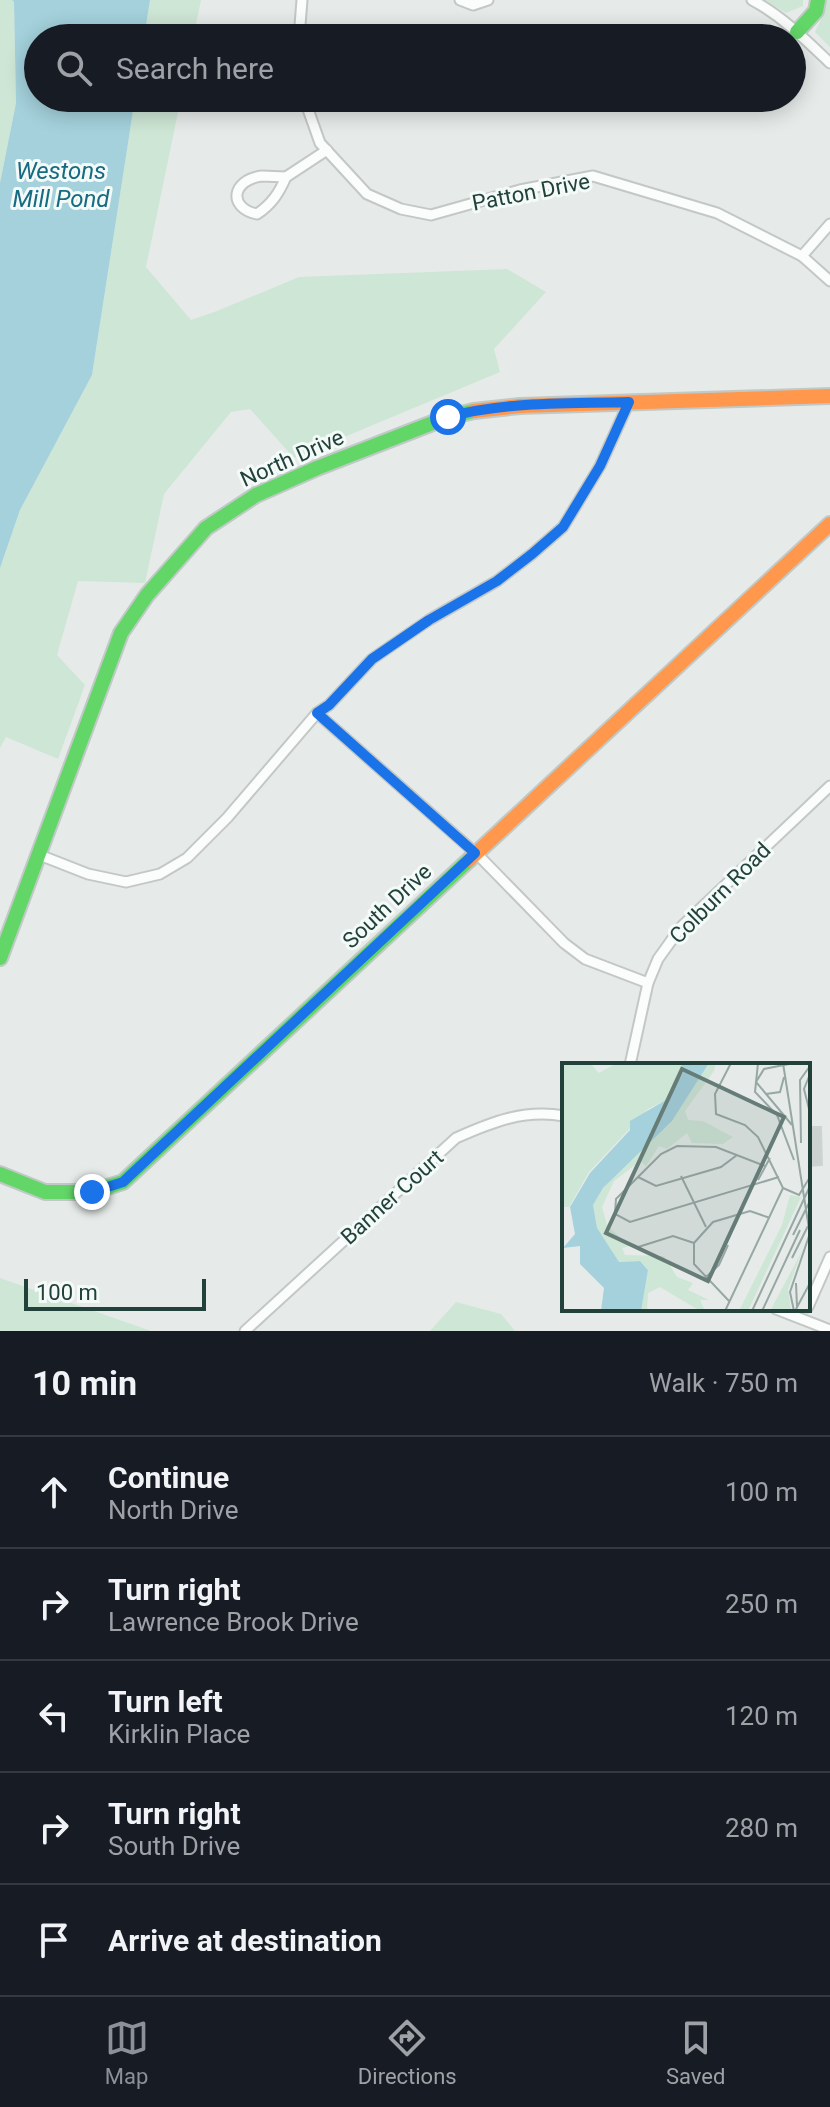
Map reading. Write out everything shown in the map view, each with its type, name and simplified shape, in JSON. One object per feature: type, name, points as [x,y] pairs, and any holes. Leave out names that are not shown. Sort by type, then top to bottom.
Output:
[{"type":"main road","points":[[804,24],[816,11],[818,0]]},
{"type":"main road","name":"North Drive","points":[[0,958],[121,633],[147,595],[206,528],[256,495],[317,468],[468,412],[520,406],[830,396]]},
{"type":"main road","name":"South Drive","points":[[0,1174],[45,1192],[92,1192],[123,1182],[830,524]]},
{"type":"street","points":[[300,24],[302,0]]},
{"type":"street","points":[[460,0],[473,5],[488,0]]},
{"type":"street","points":[[752,0],[787,24]]},
{"type":"street","points":[[806,40],[830,63]]},
{"type":"street","name":"Patton Drive","points":[[309,112],[320,143],[367,194],[401,209],[431,215],[520,190],[593,176],[717,213],[802,256],[830,281]]},
{"type":"street","points":[[286,177],[247,179],[238,189],[240,204],[257,214],[275,199],[286,177],[327,150]]},
{"type":"street","points":[[802,256],[830,224]]},
{"type":"street","points":[[37,854],[88,874],[126,882],[160,874],[187,858],[227,818],[317,713],[329,705],[372,659],[429,620],[497,581],[563,527],[600,466],[629,402]]},
{"type":"street","points":[[317,713],[475,853],[564,943],[585,959],[648,983]]},
{"type":"street","name":"Colburn Road","points":[[630,1063],[648,983],[658,959],[681,927],[830,786]]},
{"type":"street","name":"Banner Court","points":[[245,1331],[456,1138],[491,1122],[511,1117],[562,1116]]},
{"type":"street","points":[[810,1303],[830,1257]]},
{"type":"street","points":[[781,1311],[830,1330]]},
{"type":"street","points":[[802,1320],[806,1311]]},
{"type":"green space","points":[[0,0],[14,2],[16,103],[0,183]]},
{"type":"green space","points":[[150,0],[201,0],[196,24],[146,24]]},
{"type":"green space","points":[[765,0],[803,0],[803,6],[786,13]]},
{"type":"green space","points":[[826,0],[830,0],[830,47],[815,32]]},
{"type":"green space","points":[[133,112],[178,112],[146,267],[191,320],[299,277],[507,269],[546,292],[494,349],[500,372],[294,458],[250,409],[231,412],[164,494],[145,583],[78,581],[57,655],[85,685],[58,759],[6,737],[0,748],[0,568],[20,510],[92,375]]},
{"type":"green space","points":[[0,1278],[151,1331],[0,1331]]},
{"type":"green space","points":[[456,1302],[501,1314],[515,1331],[430,1331]]},
{"type":"water","name":"Westons Mill Pond","points":[[12,0],[150,0],[146,24],[24,24],[24,112],[133,112],[92,375],[20,510],[0,568],[0,183],[16,103]]},
{"type":"building","points":[[810,1127],[821,1127],[822,1165],[810,1166]]},
{"type":"traffic: fast","points":[[804,24],[816,11],[818,0]]},
{"type":"traffic: fast","points":[[0,958],[121,633],[147,595],[206,528],[256,495],[448,417],[474,411]]},
{"type":"traffic: fast","points":[[0,1174],[45,1192],[92,1192],[123,1182],[469,860]]},
{"type":"traffic: slow","points":[[474,411],[520,406],[830,396]]},
{"type":"traffic: slow","points":[[469,860],[830,524]]},
{"type":"route","points":[[92,1192],[123,1182],[475,853],[317,713],[329,705],[372,659],[429,620],[497,581],[563,527],[600,466],[629,402],[520,406],[448,417]]}]
